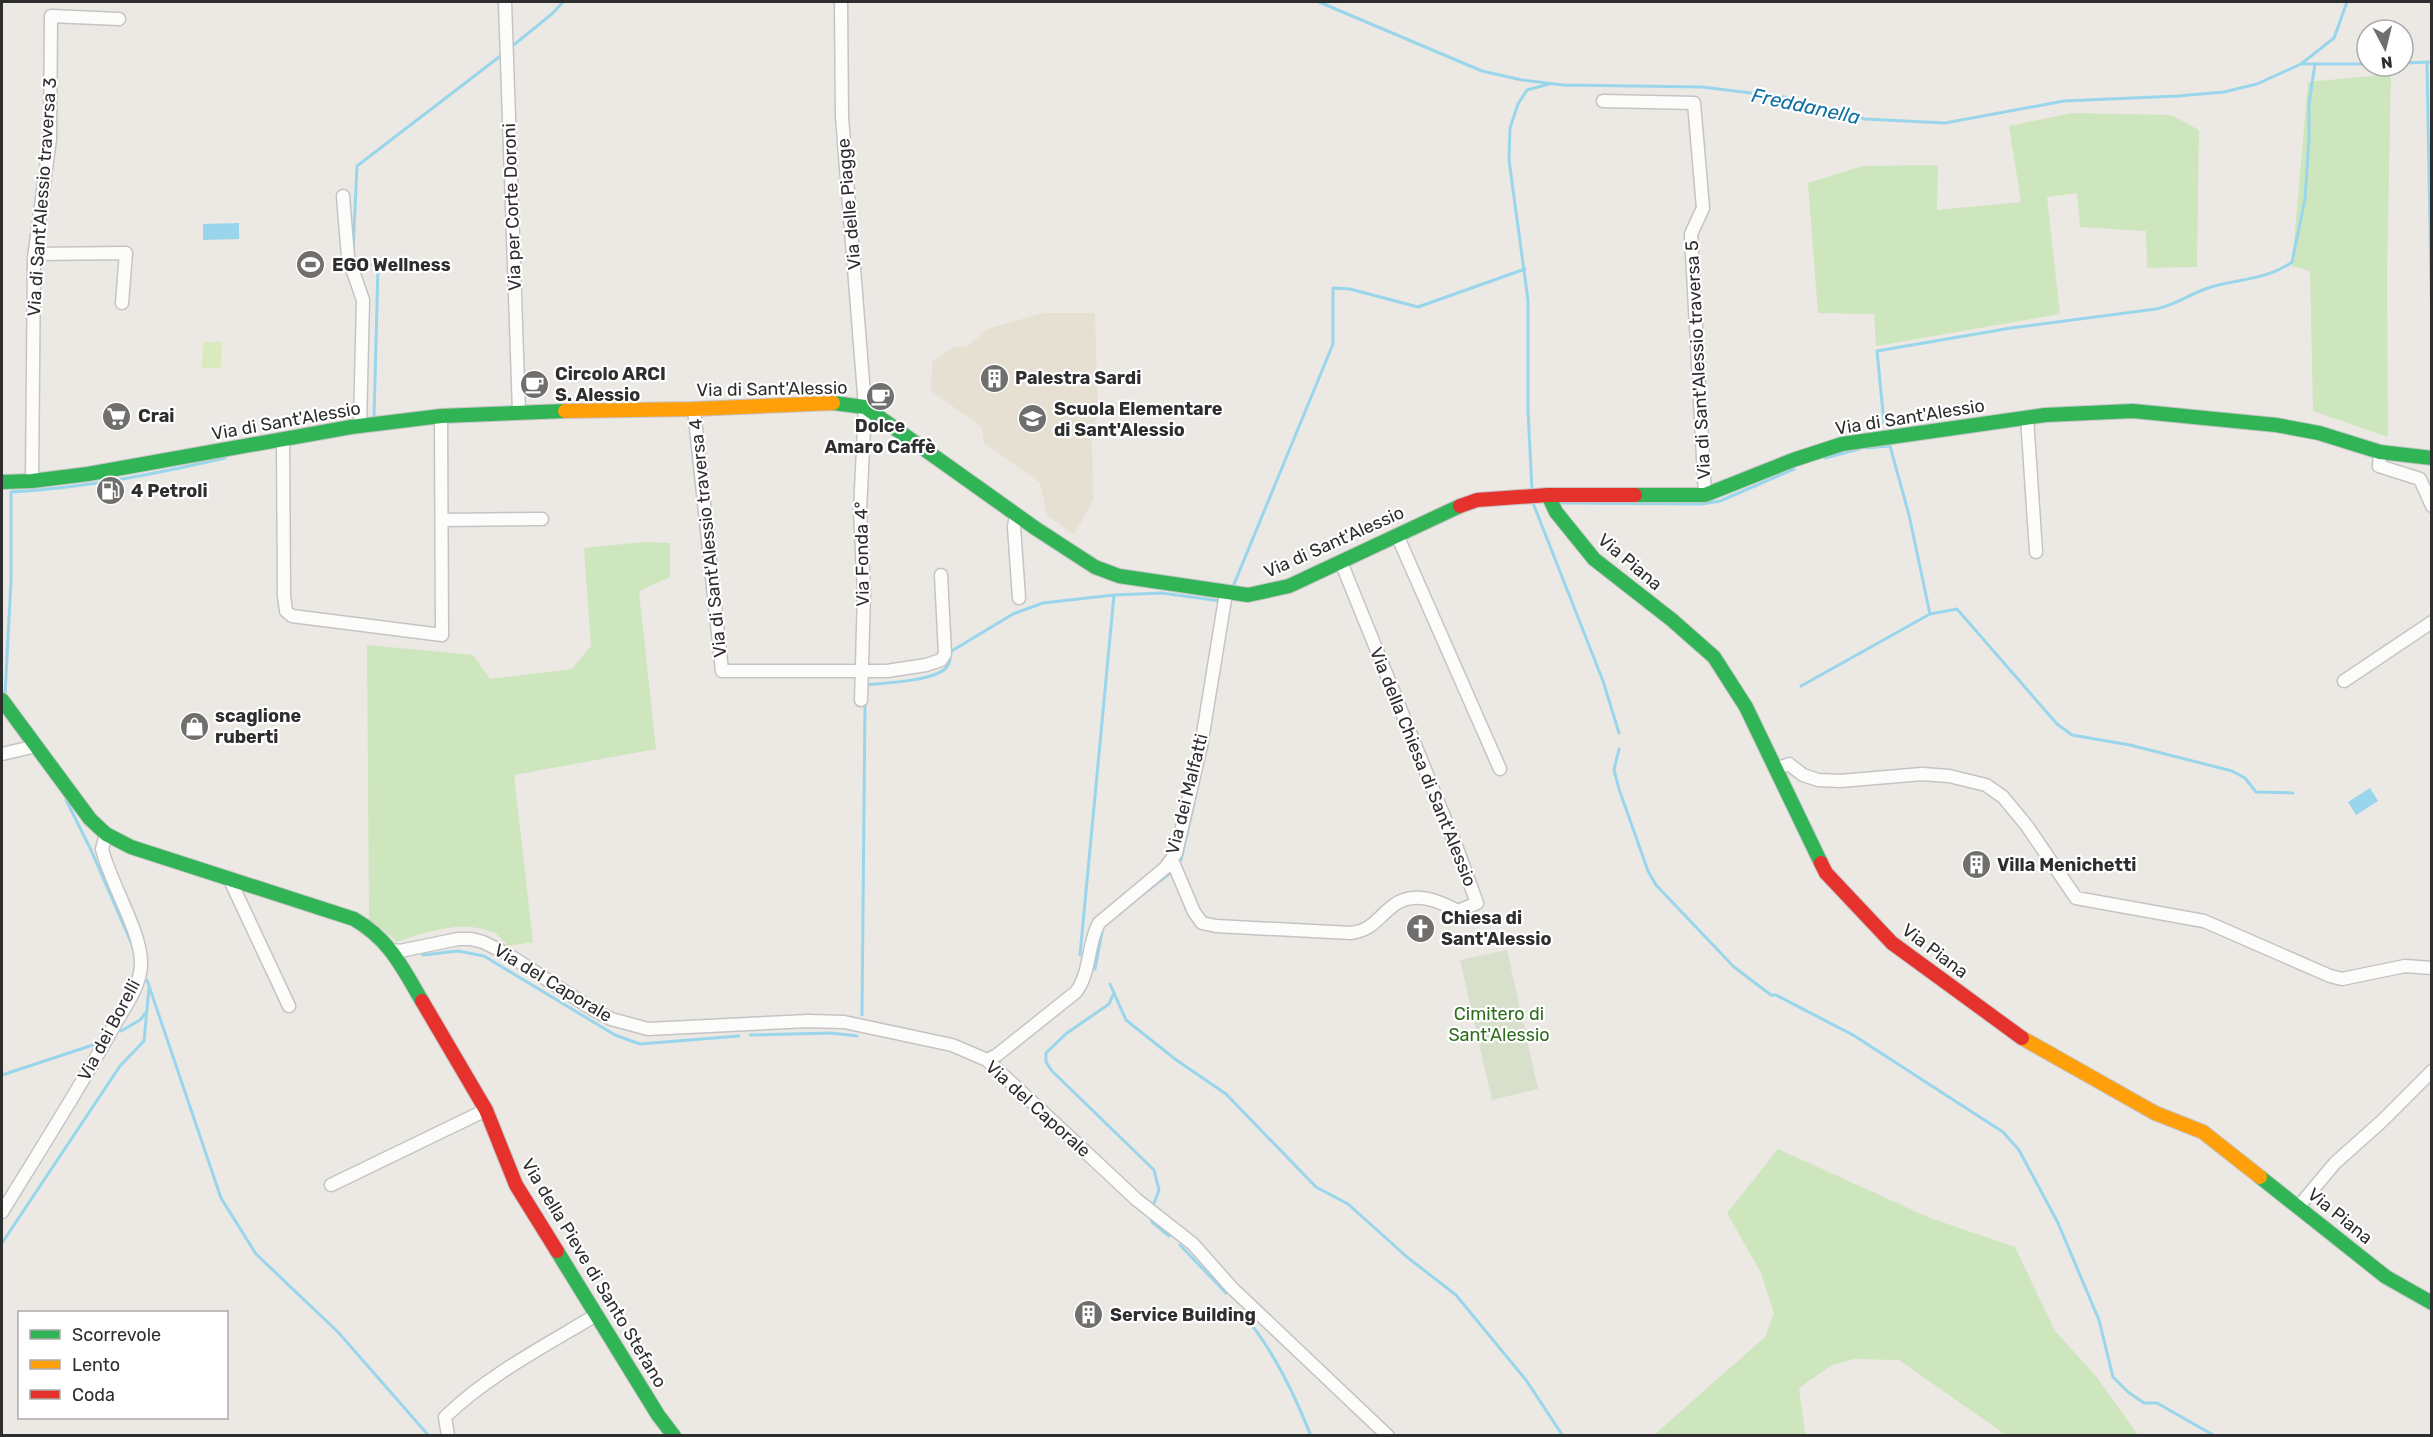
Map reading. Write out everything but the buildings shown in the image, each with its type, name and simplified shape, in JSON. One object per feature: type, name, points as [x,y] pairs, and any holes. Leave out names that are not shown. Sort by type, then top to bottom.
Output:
[{"type":"street","name":"Via per Corte Doroni","points":[[505,2],[519,412]]},
{"type":"street","name":"Via delle Piagge","points":[[841,2],[842,117],[865,407]]},
{"type":"street","name":"Via di Sant'Alessio traversa 3","points":[[32,481],[33,303],[39,214],[50,139],[51,16],[119,19]]},
{"type":"street","name":"Via di Sant'Alessio traversa 5","points":[[1603,101],[1694,103],[1702,208],[1691,234],[1705,495]]},
{"type":"street","points":[[343,195],[348,257],[363,300],[360,426]]},
{"type":"street","points":[[36,254],[126,253],[122,303]]},
{"type":"street","name":"Via di Sant'Alessio","points":[[2,482],[32,481],[141,466],[283,444],[360,426],[441,416],[843,403],[865,407],[1075,556],[1104,572],[1228,597],[1248,596],[1289,586],[1462,505],[1477,501],[1548,495],[1705,495],[1793,459],[1842,444],[2027,417],[2133,411],[2276,425],[2319,433],[2380,452],[2432,458]]},
{"type":"street","name":"Via Fonda 4°","points":[[861,700],[864,593],[860,511],[865,407]]},
{"type":"street","name":"Via di Sant'Alessio traversa 4","points":[[694,409],[722,671],[862,670]]},
{"type":"street","points":[[283,444],[286,611],[292,616],[442,635],[441,416]]},
{"type":"street","points":[[2027,417],[2036,552]]},
{"type":"street","points":[[2380,452],[2379,466],[2420,479],[2432,506]]},
{"type":"street","name":"Via Piana","points":[[1548,495],[1556,512],[1594,559],[1672,620],[1714,657],[1746,706],[1826,873],[1892,943],[2020,1037],[2155,1113],[2203,1132],[2386,1277],[2432,1304]]},
{"type":"street","points":[[1017,515],[1014,527],[1019,598]]},
{"type":"street","points":[[441,520],[542,519]]},
{"type":"street","points":[[1396,535],[1500,769]]},
{"type":"street","name":"Via della Chiesa di Sant'Alessio","points":[[1172,861],[1194,912],[1202,923],[1216,926],[1351,933],[1372,927],[1395,904],[1421,897],[1443,903],[1458,911],[1477,903],[1341,562]]},
{"type":"street","points":[[862,670],[887,671],[926,665],[941,660],[945,650],[942,575]]},
{"type":"street","name":"Via dei Malfatti","points":[[987,1060],[997,1055],[1076,992],[1083,982],[1093,935],[1099,923],[1172,861],[1176,853],[1201,746],[1228,597]]},
{"type":"street","points":[[2344,681],[2432,622]]},
{"type":"street","name":"Via della Pieve di Santo Stefano","points":[[2,700],[90,819],[106,834],[131,847],[347,916],[372,930],[392,950],[486,1110],[516,1185],[658,1415],[674,1436]]},
{"type":"street","points":[[2,754],[36,746]]},
{"type":"street","points":[[1776,769],[1789,764],[1803,775],[1818,780],[1840,781],[1922,774],[1950,776],[1986,785],[2002,797],[2027,826],[2076,898],[2204,921],[2330,976],[2342,979],[2405,966],[2432,968]]},
{"type":"street","name":"Via dei Borelli","points":[[2,1212],[102,1049],[139,977],[141,961],[138,944],[102,849],[106,834]]},
{"type":"street","points":[[229,878],[289,1006]]},
{"type":"street","name":"Via del Caporale","points":[[392,950],[400,951],[458,939],[483,942],[509,955],[592,1009],[611,1019],[648,1029],[799,1021],[844,1022],[952,1045],[987,1060],[1137,1200],[1193,1244],[1232,1287],[1388,1436]]},
{"type":"street","points":[[2299,1206],[2336,1163],[2432,1071]]},
{"type":"street","points":[[331,1185],[486,1110]]},
{"type":"street","points":[[448,1436],[445,1418],[462,1401],[509,1367],[596,1315]]},
{"type":"shaded area","name":"Scuola Elementare di Sant'Alessio","points":[[1043,313],[1095,313],[1098,411],[1092,434],[1093,500],[1074,535],[1047,515],[1040,483],[984,443],[982,427],[931,391],[932,362],[954,347],[968,346],[987,329]]},
{"type":"green space","points":[[2355,77],[2391,78],[2387,275],[2388,437],[2313,411],[2310,271],[2292,266],[2308,82]]},
{"type":"green space","points":[[2072,113],[2171,115],[2199,130],[2197,267],[2147,268],[2146,231],[2080,227],[2077,193],[2047,197],[2060,314],[1876,346],[1874,314],[1818,313],[1808,183],[1863,166],[1938,165],[1937,210],[2021,202],[2009,126]]},
{"type":"green space","points":[[203,342],[222,342],[221,368],[202,368]]},
{"type":"green space","points":[[643,542],[670,543],[670,577],[639,591],[656,749],[514,775],[533,942],[508,946],[494,933],[470,927],[458,927],[445,928],[397,942],[375,923],[369,921],[367,645],[473,655],[490,679],[572,669],[591,646],[584,548]]},
{"type":"green space","name":"Cimitero di Sant'Alessio","points":[[1507,950],[1538,1089],[1492,1100],[1460,960]]},
{"type":"green space","points":[[1778,1149],[1930,1218],[2015,1247],[2055,1331],[2095,1375],[2138,1435],[2006,1435],[1899,1360],[1854,1359],[1832,1365],[1799,1388],[1807,1435],[1654,1435],[1765,1337],[1774,1313],[1761,1273],[1727,1213]]},
{"type":"water","points":[[239,223],[239,239],[203,240],[203,224]]},
{"type":"water","points":[[2370,788],[2378,801],[2356,815],[2348,802]]},
{"type":"waterway","points":[[510,48],[563,2]]},
{"type":"waterway","name":"Freddanella","points":[[1319,2],[1482,71],[1522,80],[1563,85],[1702,87],[1784,97],[1865,119],[1945,123],[2064,101],[2224,92],[2257,84],[2301,64],[2334,38],[2347,2]]},
{"type":"waterway","points":[[353,252],[357,166],[503,54]]},
{"type":"waterway","name":"Freddanella","points":[[2415,63],[2432,62]]},
{"type":"waterway","name":"Freddanella","points":[[2303,64],[2355,64]]},
{"type":"waterway","points":[[1884,423],[1877,351],[2011,328],[2156,309],[2208,288],[2272,272],[2292,262],[2305,199],[2309,104],[2315,64]]},
{"type":"waterway","points":[[2427,64],[2432,337]]},
{"type":"waterway","points":[[1532,490],[1528,411],[1528,300],[1509,160],[1510,128],[1518,104],[1527,90],[1549,84]]},
{"type":"waterway","points":[[354,258],[356,261],[378,266],[374,418]]},
{"type":"waterway","points":[[1232,589],[1333,344],[1333,288],[1350,289],[1418,307],[1525,269]]},
{"type":"waterway","points":[[1866,448],[1890,446],[1909,515],[1930,614]]},
{"type":"waterway","points":[[1825,458],[1859,449]]},
{"type":"waterway","points":[[5,694],[11,582],[11,492],[119,480],[225,458]]},
{"type":"waterway","points":[[1562,503],[1702,504],[1720,501],[1794,469]]},
{"type":"waterway","points":[[1533,503],[1603,681],[1619,733]]},
{"type":"waterway","points":[[866,687],[866,685],[907,681],[938,673],[948,665],[950,652],[1013,614],[1043,603],[1114,595],[1162,593],[1221,601]]},
{"type":"waterway","points":[[1080,955],[1114,595]]},
{"type":"waterway","points":[[1801,686],[1930,614],[1957,609],[2057,724],[2072,735],[2130,745],[2232,771],[2245,778],[2256,792],[2293,793]]},
{"type":"waterway","points":[[862,1015],[865,703]]},
{"type":"waterway","points":[[1619,749],[1614,770],[1619,789],[1648,871],[1656,885],[1734,967],[1771,995],[1776,995],[1853,1035],[2003,1132],[2019,1150],[2058,1223],[2099,1320],[2113,1377],[2128,1392],[2144,1403],[2157,1403],[2215,1436]]},
{"type":"waterway","points":[[66,800],[91,850],[134,949]]},
{"type":"waterway","points":[[1181,860],[1194,803]]},
{"type":"waterway","points":[[1135,900],[1169,874]]},
{"type":"waterway","points":[[1095,969],[1103,927]]},
{"type":"waterway","points":[[423,955],[458,951],[484,956],[615,1035],[640,1044],[739,1036]]},
{"type":"waterway","points":[[147,980],[221,1198],[256,1254],[338,1332],[429,1436]]},
{"type":"waterway","points":[[1110,984],[1126,1020],[1175,1059],[1226,1094],[1316,1187],[1348,1204],[1407,1257],[1456,1295],[1526,1380],[1563,1436]]},
{"type":"waterway","points":[[2,1243],[120,1066],[144,1041],[149,988]]},
{"type":"waterway","points":[[1113,995],[1109,1004],[1067,1033],[1046,1053],[1046,1062],[1052,1071],[1154,1170],[1159,1190],[1153,1206]]},
{"type":"waterway","points":[[121,1031],[140,1020],[147,1011]]},
{"type":"waterway","points":[[750,1035],[831,1033],[857,1036]]},
{"type":"waterway","points":[[2,1075],[99,1043]]},
{"type":"waterway","points":[[1151,1215],[1152,1222],[1169,1236]]},
{"type":"waterway","points":[[1180,1245],[1226,1293]]},
{"type":"waterway","points":[[1240,1311],[1272,1354],[1311,1436]]},
{"type":"traffic: fast","points":[[833,403],[865,407],[1035,528],[1095,567],[1119,576],[1248,595],[1289,586],[1460,506]]},
{"type":"traffic: fast","points":[[2,482],[88,474],[351,427],[441,416],[565,411]]},
{"type":"traffic: fast","points":[[1635,495],[1705,495],[1793,460],[1842,444],[2045,415],[2133,411],[2276,425],[2319,433],[2380,452],[2432,458]]},
{"type":"traffic: fast","points":[[1548,495],[1556,512],[1594,559],[1672,620],[1714,657],[1746,707],[1821,863]]},
{"type":"traffic: fast","points":[[2,700],[90,819],[106,834],[131,847],[354,919],[386,945],[422,1001]]},
{"type":"traffic: fast","points":[[2260,1177],[2386,1277],[2432,1303]]},
{"type":"traffic: fast","points":[[557,1251],[658,1415],[674,1436]]},
{"type":"traffic: slow","points":[[565,411],[694,409],[833,403]]},
{"type":"traffic: slow","points":[[2022,1038],[2155,1113],[2203,1132],[2260,1177]]},
{"type":"traffic: jam","points":[[1460,506],[1477,500],[1548,495],[1635,495]]},
{"type":"traffic: jam","points":[[1821,863],[1826,873],[1892,943],[2022,1038]]},
{"type":"traffic: jam","points":[[422,1001],[486,1110],[516,1185],[557,1251]]},
{"type":"place","name":"EGO Wellness","points":[[311,265]]},
{"type":"place","name":"Palestra Sardi","points":[[994,378]]},
{"type":"place","name":"Circolo ARCI S. Alessio","points":[[534,384]]},
{"type":"place","name":"Dolce Amaro Caffè","points":[[880,397]]},
{"type":"place","name":"Crai","points":[[117,416]]},
{"type":"place","name":"Scuola Elementare di Sant'Alessio","points":[[1033,419]]},
{"type":"place","name":"4 Petroli","points":[[110,491]]},
{"type":"place","name":"scaglione ruberti","points":[[194,726]]},
{"type":"place","name":"Villa Menichetti","points":[[1976,865]]},
{"type":"place","name":"Chiesa di Sant'Alessio","points":[[1420,928]]},
{"type":"place","name":"Service Building","points":[[1089,1315]]}]
